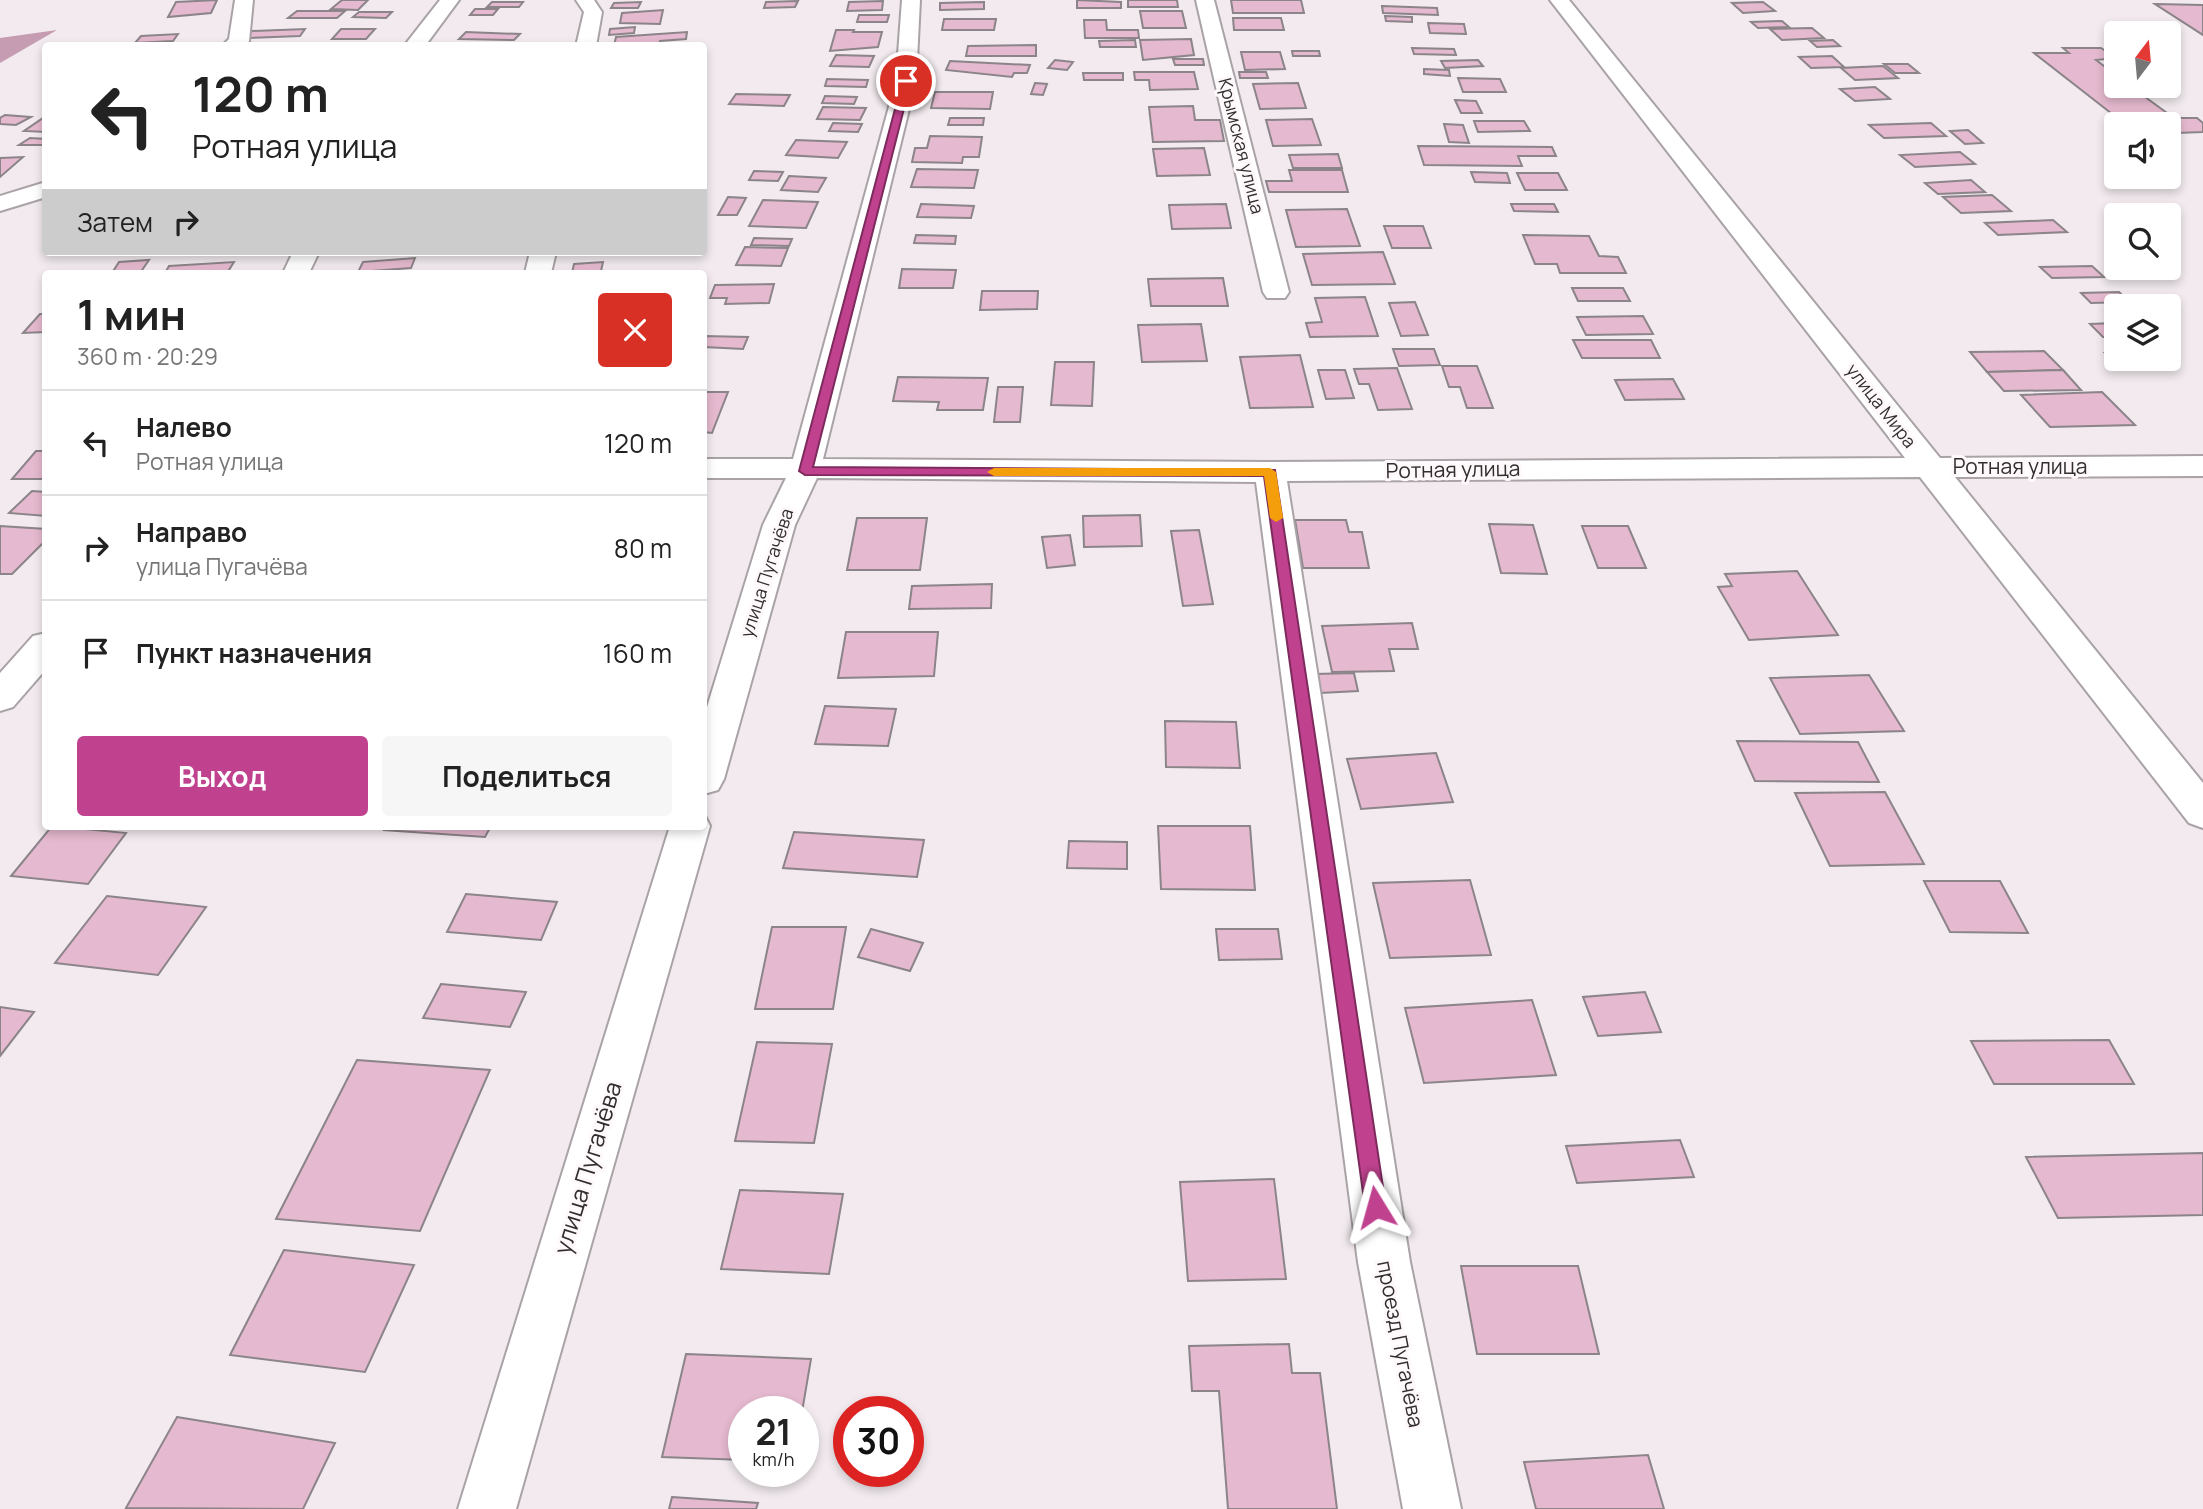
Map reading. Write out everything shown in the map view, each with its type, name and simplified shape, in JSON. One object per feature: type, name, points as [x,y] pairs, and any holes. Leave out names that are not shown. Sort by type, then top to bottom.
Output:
[{"type":"street","points":[[238,42],[244,0]]},
{"type":"street","points":[[417,42],[450,0]]},
{"type":"street","points":[[585,0],[593,12],[587,42]]},
{"type":"street","name":"улица Пугачёва","points":[[707,769],[779,525],[805,471],[906,81],[911,0]]},
{"type":"street","name":"Крымская улица","points":[[1205,0],[1276,292]]},
{"type":"street","name":"улица Мира","points":[[1559,0],[2203,812]]},
{"type":"street","points":[[7,203],[42,190]]},
{"type":"street","name":"Ротная улица","points":[[707,468],[805,471],[1270,472],[2203,466]]},
{"type":"street","name":"проезд Пугачёва","points":[[1270,472],[1384,1262],[1432,1509]]},
{"type":"street","points":[[0,697],[42,650]]},
{"type":"street","name":"улица Пугачёва","points":[[487,1509],[689,830]]},
{"type":"shaded area","points":[[57,30],[0,63],[0,38]]},
{"type":"building","points":[[217,0],[211,13],[168,17],[176,2]]},
{"type":"building","points":[[342,0],[368,0],[358,10],[331,9]]},
{"type":"building","points":[[1077,0],[1121,2],[1121,8],[1077,8]]},
{"type":"building","points":[[1128,0],[1177,0],[1178,7],[1128,7]]},
{"type":"building","points":[[1231,0],[1301,0],[1304,13],[1233,13]]},
{"type":"building","points":[[798,1],[795,7],[764,8],[766,2]]},
{"type":"building","points":[[883,1],[882,10],[847,11],[849,2]]},
{"type":"building","points":[[492,2],[523,2],[519,7],[487,7]]},
{"type":"building","points":[[641,2],[638,8],[611,8],[614,3]]},
{"type":"building","points":[[984,2],[984,9],[940,10],[940,3]]},
{"type":"building","points":[[1763,2],[1775,11],[1743,13],[1732,3]]},
{"type":"building","points":[[2155,4],[2203,5],[2203,35]]},
{"type":"building","points":[[1382,6],[1437,8],[1438,15],[1383,13]]},
{"type":"building","points":[[475,9],[498,9],[493,15],[470,15]]},
{"type":"building","points":[[663,10],[660,24],[620,23],[622,13]]},
{"type":"building","points":[[297,11],[345,11],[337,18],[288,18]]},
{"type":"building","points":[[1140,11],[1182,11],[1186,28],[1143,28]]},
{"type":"building","points":[[359,12],[392,12],[386,18],[353,17]]},
{"type":"building","points":[[859,15],[889,15],[887,22],[857,22]]},
{"type":"building","points":[[1385,16],[1412,17],[1412,22],[1386,21]]},
{"type":"building","points":[[1233,18],[1281,18],[1284,30],[1234,30]]},
{"type":"building","points":[[944,19],[996,19],[994,30],[942,30]]},
{"type":"building","points":[[1084,20],[1106,20],[1107,30],[1138,30],[1139,38],[1085,38]]},
{"type":"building","points":[[1782,21],[1789,27],[1758,28],[1751,22]]},
{"type":"building","points":[[1428,23],[1464,24],[1466,34],[1430,33]]},
{"type":"building","points":[[635,27],[634,33],[609,35],[610,29]]},
{"type":"building","points":[[1812,28],[1824,38],[1782,40],[1770,29]]},
{"type":"building","points":[[305,29],[300,36],[246,38],[252,31]]},
{"type":"building","points":[[341,29],[375,29],[366,39],[332,39]]},
{"type":"building","points":[[836,30],[882,32],[878,47],[830,51]]},
{"type":"building","points":[[466,32],[520,34],[514,40],[459,39]]},
{"type":"building","points":[[687,32],[686,39],[660,42],[615,42],[616,37]]},
{"type":"building","points":[[178,34],[173,41],[136,42],[141,36]]},
{"type":"building","points":[[1191,39],[1194,55],[1143,60],[1140,40]]},
{"type":"building","points":[[1135,40],[1136,47],[1100,47],[1099,41]]},
{"type":"building","points":[[1833,40],[1840,46],[1817,47],[1810,41]]},
{"type":"building","points":[[1036,45],[1036,56],[966,56],[968,46]]},
{"type":"building","points":[[1412,48],[1454,49],[1456,55],[1414,54]]},
{"type":"building","points":[[2063,48],[2101,48],[2104,50],[2104,59],[2096,60],[2104,66],[2104,98],[2146,98],[2166,112],[2110,112],[2034,53],[2069,53]]},
{"type":"building","points":[[1292,51],[1319,51],[1320,56],[1293,56]]},
{"type":"building","points":[[1241,52],[1280,52],[1285,69],[1245,70]]},
{"type":"building","points":[[836,55],[874,56],[869,67],[830,66]]},
{"type":"building","points":[[1832,56],[1844,67],[1811,68],[1799,57]]},
{"type":"building","points":[[1173,59],[1203,59],[1204,65],[1175,65]]},
{"type":"building","points":[[1055,60],[1073,62],[1067,70],[1048,68]]},
{"type":"building","points":[[1478,60],[1483,66],[1445,68],[1441,61]]},
{"type":"building","points":[[950,61],[1030,65],[1027,73],[1014,73],[1012,77],[946,70]]},
{"type":"building","points":[[1884,64],[1908,64],[1919,73],[1895,73]]},
{"type":"building","points":[[1883,66],[1898,78],[1855,80],[1841,68]]},
{"type":"building","points":[[1424,69],[1449,70],[1450,76],[1424,74]]},
{"type":"building","points":[[1134,72],[1194,72],[1198,89],[1150,90],[1149,80],[1135,80]]},
{"type":"building","points":[[1239,72],[1266,72],[1268,78],[1240,78]]},
{"type":"building","points":[[1083,73],[1123,73],[1123,80],[1084,80]]},
{"type":"building","points":[[1458,78],[1500,79],[1506,92],[1463,92]]},
{"type":"building","points":[[827,79],[868,80],[866,87],[825,86]]},
{"type":"building","points":[[1035,83],[1047,84],[1043,95],[1031,94]]},
{"type":"building","points":[[1298,83],[1306,108],[1260,109],[1253,84]]},
{"type":"building","points":[[1875,87],[1890,99],[1855,101],[1840,89]]},
{"type":"building","points":[[935,92],[993,92],[990,109],[931,108]]},
{"type":"building","points":[[736,94],[790,95],[784,106],[729,104]]},
{"type":"building","points":[[825,96],[857,97],[854,104],[822,103]]},
{"type":"building","points":[[1455,100],[1476,101],[1482,113],[1461,113]]},
{"type":"building","points":[[1193,106],[1195,120],[1220,120],[1224,141],[1153,142],[1149,107]]},
{"type":"building","points":[[823,107],[866,108],[860,120],[817,119]]},
{"type":"building","points":[[5,115],[31,117],[16,125],[0,124],[0,118]]},
{"type":"building","points":[[950,118],[984,118],[983,125],[948,125]]},
{"type":"building","points":[[2181,118],[2197,118],[2203,123],[2203,132],[2181,133]]},
{"type":"building","points":[[42,119],[42,132],[24,131]]},
{"type":"building","points":[[1312,119],[1321,145],[1273,146],[1266,120]]},
{"type":"building","points":[[1474,121],[1524,121],[1530,131],[1478,132]]},
{"type":"building","points":[[833,123],[862,124],[858,132],[829,131]]},
{"type":"building","points":[[1931,123],[1946,136],[1884,138],[1869,125]]},
{"type":"building","points":[[1444,124],[1463,125],[1469,143],[1449,142]]},
{"type":"building","points":[[1968,130],[1983,143],[1965,144],[1950,131]]},
{"type":"building","points":[[930,136],[982,137],[979,157],[963,157],[962,163],[912,162],[915,148],[927,148]]},
{"type":"building","points":[[30,138],[42,139],[42,145],[19,145]]},
{"type":"building","points":[[796,140],[847,142],[838,158],[786,155]]},
{"type":"building","points":[[1418,146],[1552,147],[1556,156],[1518,156],[1522,166],[1424,165]]},
{"type":"building","points":[[1204,148],[1210,175],[1157,176],[1153,149]]},
{"type":"building","points":[[1960,152],[1975,164],[1915,167],[1900,155]]},
{"type":"building","points":[[1338,154],[1342,168],[1293,168],[1289,155]]},
{"type":"building","points":[[23,157],[0,177],[0,158]]},
{"type":"building","points":[[917,169],[978,170],[974,188],[911,187]]},
{"type":"building","points":[[1289,170],[1342,170],[1348,192],[1269,192],[1266,181],[1292,181]]},
{"type":"building","points":[[754,171],[783,172],[778,181],[749,180]]},
{"type":"building","points":[[1471,172],[1507,173],[1510,183],[1475,182]]},
{"type":"building","points":[[1517,173],[1558,173],[1567,190],[1525,190]]},
{"type":"building","points":[[789,176],[826,178],[818,192],[781,190]]},
{"type":"building","points":[[1971,180],[1985,192],[1938,194],[1925,183]]},
{"type":"building","points":[[1992,195],[2011,211],[1961,213],[1943,197]]},
{"type":"building","points":[[728,197],[746,198],[737,215],[718,215]]},
{"type":"building","points":[[763,200],[818,202],[806,228],[749,226]]},
{"type":"building","points":[[921,204],[974,206],[971,218],[917,217]]},
{"type":"building","points":[[1226,204],[1231,228],[1172,229],[1169,205]]},
{"type":"building","points":[[1511,204],[1554,204],[1558,212],[1514,211]]},
{"type":"building","points":[[1347,209],[1360,246],[1296,247],[1286,210]]},
{"type":"building","points":[[2053,220],[2067,232],[1998,235],[1985,223]]},
{"type":"building","points":[[1384,226],[1423,226],[1431,248],[1392,248]]},
{"type":"building","points":[[916,235],[956,236],[955,244],[914,243]]},
{"type":"building","points":[[1523,235],[1589,236],[1599,256],[1618,257],[1626,273],[1560,273],[1557,264],[1535,264]]},
{"type":"building","points":[[754,238],[792,239],[789,246],[751,245]]},
{"type":"building","points":[[745,247],[788,248],[781,266],[736,265]]},
{"type":"building","points":[[1383,252],[1395,284],[1312,285],[1303,254]]},
{"type":"building","points":[[415,258],[411,268],[359,270],[363,262]]},
{"type":"building","points":[[149,260],[142,270],[114,270],[119,262]]},
{"type":"building","points":[[234,262],[229,270],[167,270],[169,266]]},
{"type":"building","points":[[603,262],[601,270],[573,270],[574,264]]},
{"type":"building","points":[[2092,266],[2104,277],[2052,278],[2040,267]]},
{"type":"building","points":[[902,269],[956,270],[953,288],[899,288]]},
{"type":"building","points":[[1223,278],[1228,306],[1151,306],[1148,279]]},
{"type":"building","points":[[774,284],[769,303],[725,304],[727,298],[710,298],[715,285]]},
{"type":"building","points":[[1572,288],[1623,288],[1630,301],[1578,301]]},
{"type":"building","points":[[982,291],[1038,291],[1037,309],[980,310]]},
{"type":"building","points":[[2081,293],[2121,294],[2104,294],[2104,303],[2091,303]]},
{"type":"building","points":[[1365,297],[1378,336],[1310,337],[1306,323],[1322,322],[1315,298]]},
{"type":"building","points":[[1415,302],[1428,335],[1401,336],[1389,303]]},
{"type":"building","points":[[40,314],[42,314],[42,332],[23,333]]},
{"type":"building","points":[[1643,316],[1653,334],[1586,335],[1577,317]]},
{"type":"building","points":[[2104,323],[2104,337],[2103,337],[2090,324]]},
{"type":"building","points":[[1201,324],[1207,361],[1142,362],[1138,325]]},
{"type":"building","points":[[707,336],[748,337],[743,349],[707,347]]},
{"type":"building","points":[[1573,340],[1651,340],[1660,358],[1582,358]]},
{"type":"building","points":[[1393,349],[1434,349],[1440,365],[1399,366]]},
{"type":"building","points":[[2044,351],[2063,370],[1987,372],[1970,352]]},
{"type":"building","points":[[1300,355],[1313,407],[1250,408],[1240,357]]},
{"type":"building","points":[[1055,362],[1094,362],[1092,406],[1051,405]]},
{"type":"building","points":[[1442,366],[1477,366],[1493,408],[1467,408],[1460,387],[1449,387]]},
{"type":"building","points":[[1397,368],[1412,409],[1378,410],[1369,384],[1359,384],[1354,369]]},
{"type":"building","points":[[1318,370],[1345,370],[1354,398],[1326,399]]},
{"type":"building","points":[[2063,370],[2081,390],[2004,391],[1987,372]]},
{"type":"building","points":[[898,377],[988,378],[983,410],[937,410],[939,402],[893,401]]},
{"type":"building","points":[[1673,379],[1684,399],[1625,400],[1615,380]]},
{"type":"building","points":[[998,387],[1023,387],[1020,422],[994,422]]},
{"type":"building","points":[[707,392],[728,392],[712,433],[707,432]]},
{"type":"building","points":[[2102,392],[2135,425],[2050,427],[2021,395]]},
{"type":"building","points":[[36,451],[42,451],[42,479],[12,479]]},
{"type":"building","points":[[32,491],[42,492],[42,516],[9,513]]},
{"type":"building","points":[[1140,515],[1142,546],[1084,547],[1083,516]]},
{"type":"building","points":[[857,518],[927,518],[920,570],[847,570]]},
{"type":"building","points":[[1295,520],[1346,520],[1349,532],[1362,532],[1369,568],[1303,568]]},
{"type":"building","points":[[1489,524],[1533,525],[1547,574],[1501,573]]},
{"type":"building","points":[[0,526],[42,529],[42,544],[12,574],[0,574]]},
{"type":"building","points":[[1582,526],[1628,526],[1646,568],[1598,568]]},
{"type":"building","points":[[1199,530],[1213,604],[1183,606],[1171,531]]},
{"type":"building","points":[[1070,535],[1075,565],[1047,568],[1042,537]]},
{"type":"building","points":[[1797,571],[1838,635],[1749,640],[1718,587],[1732,586],[1725,574]]},
{"type":"building","points":[[992,584],[991,608],[909,609],[912,586]]},
{"type":"building","points":[[1412,623],[1418,649],[1389,649],[1394,671],[1332,672],[1322,626]]},
{"type":"building","points":[[846,632],[938,632],[934,676],[838,678]]},
{"type":"building","points":[[1354,673],[1358,691],[1320,693],[1315,674]]},
{"type":"building","points":[[1869,675],[1904,731],[1800,734],[1770,678]]},
{"type":"building","points":[[825,706],[896,709],[888,746],[815,744]]},
{"type":"building","points":[[1165,721],[1236,722],[1240,768],[1166,767]]},
{"type":"building","points":[[1737,741],[1858,742],[1879,782],[1755,781]]},
{"type":"building","points":[[1436,753],[1453,802],[1361,809],[1347,759]]},
{"type":"building","points":[[1885,792],[1924,864],[1830,866],[1795,793]]},
{"type":"building","points":[[1158,826],[1250,826],[1255,890],[1161,889]]},
{"type":"building","points":[[49,830],[126,833],[88,884],[11,876]]},
{"type":"building","points":[[384,830],[489,830],[485,837]]},
{"type":"building","points":[[794,832],[924,840],[917,877],[783,868]]},
{"type":"building","points":[[1069,841],[1127,842],[1127,869],[1067,868]]},
{"type":"building","points":[[1470,880],[1491,955],[1390,958],[1373,883]]},
{"type":"building","points":[[1924,881],[2000,881],[2028,933],[1950,932]]},
{"type":"building","points":[[466,894],[557,902],[541,940],[447,932]]},
{"type":"building","points":[[107,896],[206,907],[158,975],[55,963]]},
{"type":"building","points":[[772,927],[846,927],[833,1009],[755,1009]]},
{"type":"building","points":[[871,929],[923,943],[910,971],[858,957]]},
{"type":"building","points":[[1216,929],[1278,929],[1282,959],[1219,960]]},
{"type":"building","points":[[441,984],[526,992],[510,1027],[423,1018]]},
{"type":"building","points":[[1645,992],[1661,1032],[1598,1036],[1583,997]]},
{"type":"building","points":[[1532,1000],[1556,1075],[1424,1083],[1405,1008]]},
{"type":"building","points":[[0,1007],[34,1012],[0,1056]]},
{"type":"building","points":[[2109,1040],[2134,1084],[1994,1084],[1971,1041]]},
{"type":"building","points":[[757,1042],[832,1044],[814,1143],[735,1141]]},
{"type":"building","points":[[357,1060],[490,1070],[420,1231],[276,1219]]},
{"type":"building","points":[[1680,1140],[1694,1177],[1577,1183],[1566,1146]]},
{"type":"building","points":[[2203,1153],[2203,1215],[2058,1218],[2026,1157]]},
{"type":"building","points":[[1274,1179],[1286,1279],[1188,1281],[1180,1182]]},
{"type":"building","points":[[740,1190],[843,1194],[829,1274],[721,1269]]},
{"type":"building","points":[[284,1250],[414,1265],[365,1372],[230,1355]]},
{"type":"building","points":[[1461,1266],[1578,1266],[1599,1354],[1477,1354]]},
{"type":"building","points":[[1289,1344],[1292,1373],[1320,1373],[1337,1509],[1228,1509],[1219,1391],[1192,1391],[1189,1346]]},
{"type":"building","points":[[686,1354],[811,1359],[805,1396],[728,1396],[728,1459],[662,1457]]},
{"type":"building","points":[[177,1417],[335,1443],[303,1509],[126,1508]]},
{"type":"building","points":[[1648,1455],[1664,1509],[1536,1509],[1524,1462]]},
{"type":"building","points":[[672,1497],[758,1503],[756,1509],[669,1509]]},
{"type":"slow traffic","points":[[994,472],[1270,472],[1276,518]]},
{"type":"route","points":[[906,81],[805,471],[1270,472],[1376,1207]]}]
